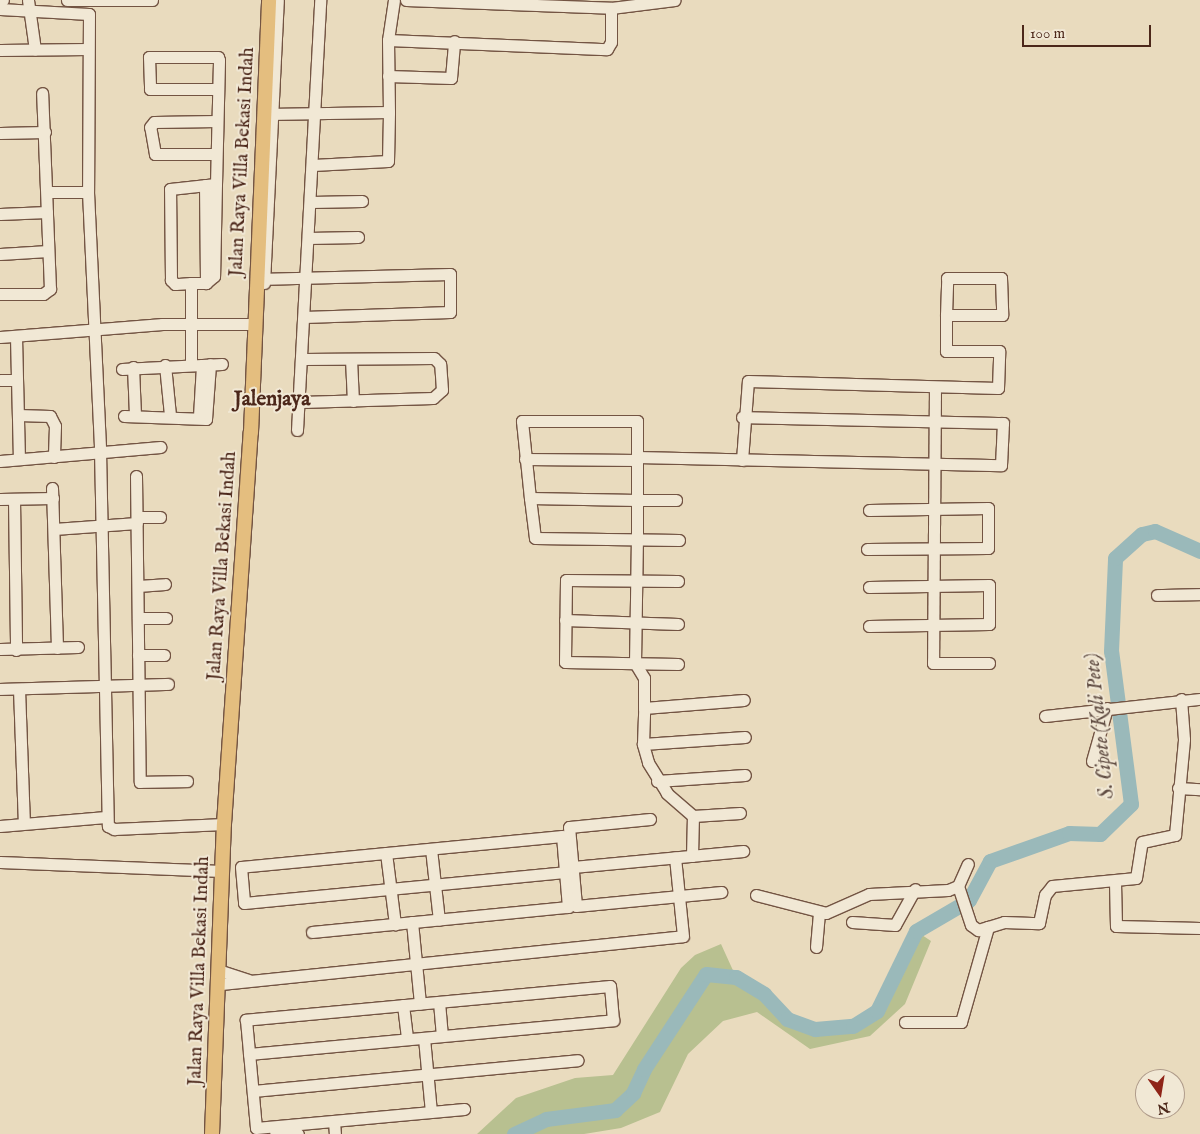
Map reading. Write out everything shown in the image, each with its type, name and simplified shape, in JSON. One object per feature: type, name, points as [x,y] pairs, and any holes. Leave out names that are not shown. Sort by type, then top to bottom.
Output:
[{"type":"main road","name":"Jalan Raya Villa Bekasi Indah","points":[[212,1134],[221,978],[224,824],[269,114],[269,0]]},
{"type":"street","points":[[67,0],[152,0]]},
{"type":"street","points":[[278,0],[269,114],[389,112]]},
{"type":"street","points":[[297,430],[301,402],[308,238],[317,114],[320,0]]},
{"type":"street","points":[[313,164],[388,161],[388,40],[394,0]]},
{"type":"street","points":[[406,0],[611,8],[637,1],[676,0]]},
{"type":"street","points":[[29,5],[35,50]]},
{"type":"street","points":[[0,9],[29,5],[86,12],[88,49],[88,192],[93,332],[100,450],[106,817],[111,829],[224,824]]},
{"type":"street","points":[[388,40],[454,41],[607,49],[611,42],[611,8]]},
{"type":"street","points":[[388,76],[452,78],[454,41]]},
{"type":"street","points":[[0,50],[88,49]]},
{"type":"street","points":[[211,184],[170,189],[172,280],[175,284],[206,283],[214,276],[211,184],[216,154],[218,89],[216,56],[150,57],[150,89],[218,89]]},
{"type":"street","points":[[0,294],[47,292],[47,192],[42,93]]},
{"type":"street","points":[[216,154],[155,154],[150,127],[154,122],[217,121]]},
{"type":"street","points":[[0,133],[45,132]]},
{"type":"street","points":[[47,192],[88,192]]},
{"type":"street","points":[[311,202],[362,201]]},
{"type":"street","points":[[0,214],[47,212]]},
{"type":"street","points":[[308,238],[358,237]]},
{"type":"street","points":[[0,254],[48,251]]},
{"type":"street","points":[[258,426],[260,279],[306,280],[448,272],[451,312],[304,317]]},
{"type":"street","points":[[742,460],[742,417],[748,381],[998,388],[999,351],[946,351],[946,315],[947,278],[1001,278],[1002,315],[946,315]]},
{"type":"street","points":[[191,283],[193,323],[201,365],[199,416],[130,416],[128,368],[166,365],[201,365],[222,364]]},
{"type":"street","points":[[0,337],[93,332],[193,323],[255,324]]},
{"type":"street","points":[[16,337],[19,459]]},
{"type":"street","points":[[301,402],[434,398],[442,390],[438,359],[303,359]]},
{"type":"street","points":[[351,359],[353,401]]},
{"type":"street","points":[[166,365],[170,415]]},
{"type":"street","points":[[0,380],[16,380]]},
{"type":"street","points":[[935,387],[932,663],[989,663]]},
{"type":"street","points":[[18,415],[50,416],[55,426],[54,457]]},
{"type":"street","points":[[526,459],[742,460],[1001,465],[1003,423],[742,417]]},
{"type":"street","points":[[679,540],[637,540],[535,538],[522,421],[637,421],[637,540],[635,663],[644,678],[643,744],[657,781],[694,816],[740,813]]},
{"type":"street","points":[[0,461],[54,457],[100,450],[160,447]]},
{"type":"street","points":[[136,476],[140,782],[188,781]]},
{"type":"street","points":[[0,499],[14,499],[53,493],[57,648]]},
{"type":"street","points":[[530,498],[676,500]]},
{"type":"street","points":[[14,499],[16,650]]},
{"type":"street","points":[[867,550],[988,548],[988,508],[869,510]]},
{"type":"street","points":[[54,528],[160,517]]},
{"type":"street","points":[[678,581],[566,580],[565,620],[565,662],[678,664]]},
{"type":"street","points":[[138,586],[164,584]]},
{"type":"street","points":[[869,587],[989,584],[989,624],[869,626]]},
{"type":"street","points":[[1157,596],[1200,594]]},
{"type":"street","points":[[138,618],[166,618]]},
{"type":"street","points":[[565,620],[678,624]]},
{"type":"street","points":[[0,649],[78,647]]},
{"type":"street","points":[[138,655],[164,655]]},
{"type":"street","points":[[0,689],[104,684],[168,684]]},
{"type":"street","points":[[19,689],[24,823]]},
{"type":"street","points":[[968,864],[959,890],[965,911],[974,928],[988,927],[1004,922],[1039,923],[1045,895],[1052,886],[1115,882],[1136,878],[1142,842],[1175,835],[1184,738],[1181,699]]},
{"type":"street","points":[[1046,716],[1148,702],[1200,699]]},
{"type":"street","points":[[644,708],[744,700]]},
{"type":"street","points":[[1092,761],[1109,708]]},
{"type":"street","points":[[643,744],[745,737]]},
{"type":"street","points":[[657,781],[745,775]]},
{"type":"street","points":[[1178,788],[1200,789]]},
{"type":"street","points":[[692,856],[694,816]]},
{"type":"street","points":[[0,826],[106,817]]},
{"type":"street","points":[[312,932],[568,907],[569,826],[650,819]]},
{"type":"street","points":[[721,892],[576,906],[569,869],[562,836],[241,867],[244,903],[390,889],[569,869],[675,857],[743,851]]},
{"type":"street","points":[[431,849],[438,920]]},
{"type":"street","points":[[386,853],[395,924]]},
{"type":"street","points":[[221,978],[249,980],[683,936],[675,857]]},
{"type":"street","points":[[0,862],[222,871]]},
{"type":"street","points":[[1115,882],[1116,926],[1200,928]]},
{"type":"street","points":[[756,895],[785,899],[819,913],[865,895],[915,890],[934,893],[959,890]]},
{"type":"street","points":[[852,922],[895,925],[915,890]]},
{"type":"street","points":[[816,947],[819,913]]},
{"type":"street","points":[[416,922],[423,1003]]},
{"type":"street","points":[[904,1022],[962,1021],[988,927]]},
{"type":"street","points":[[249,1054],[613,1020],[610,986],[246,1020],[249,1054],[253,1091],[256,1128]]},
{"type":"street","points":[[439,1002],[442,1036]]},
{"type":"street","points":[[403,1005],[407,1040]]},
{"type":"street","points":[[424,1038],[431,1112]]},
{"type":"street","points":[[253,1091],[578,1060]]},
{"type":"street","points":[[256,1128],[464,1109]]},
{"type":"street","points":[[334,1121],[335,1134]]},
{"type":"street","points":[[256,1128],[298,1134]]},
{"type":"green space","points":[[916,931],[931,941],[905,1004],[870,1036],[810,1049],[757,1012],[723,1021],[688,1054],[660,1112],[621,1128],[584,1134],[477,1134],[516,1098],[575,1078],[613,1075],[681,968],[695,955],[721,944],[736,977],[764,994],[787,1019],[815,1029],[853,1026],[877,1011]]},
{"type":"waterway","name":"S. Cipete (Kali Pete)","points":[[514,1134],[546,1119],[615,1110],[633,1093],[644,1069],[706,974],[736,977],[764,994],[787,1019],[815,1029],[853,1026],[877,1011],[916,931],[969,900],[990,861],[1069,833],[1100,834],[1131,804],[1111,651],[1115,558],[1142,534],[1155,531],[1200,551]]},
{"type":"district","name":"Jalenjaya","points":[[272,400]]}]
